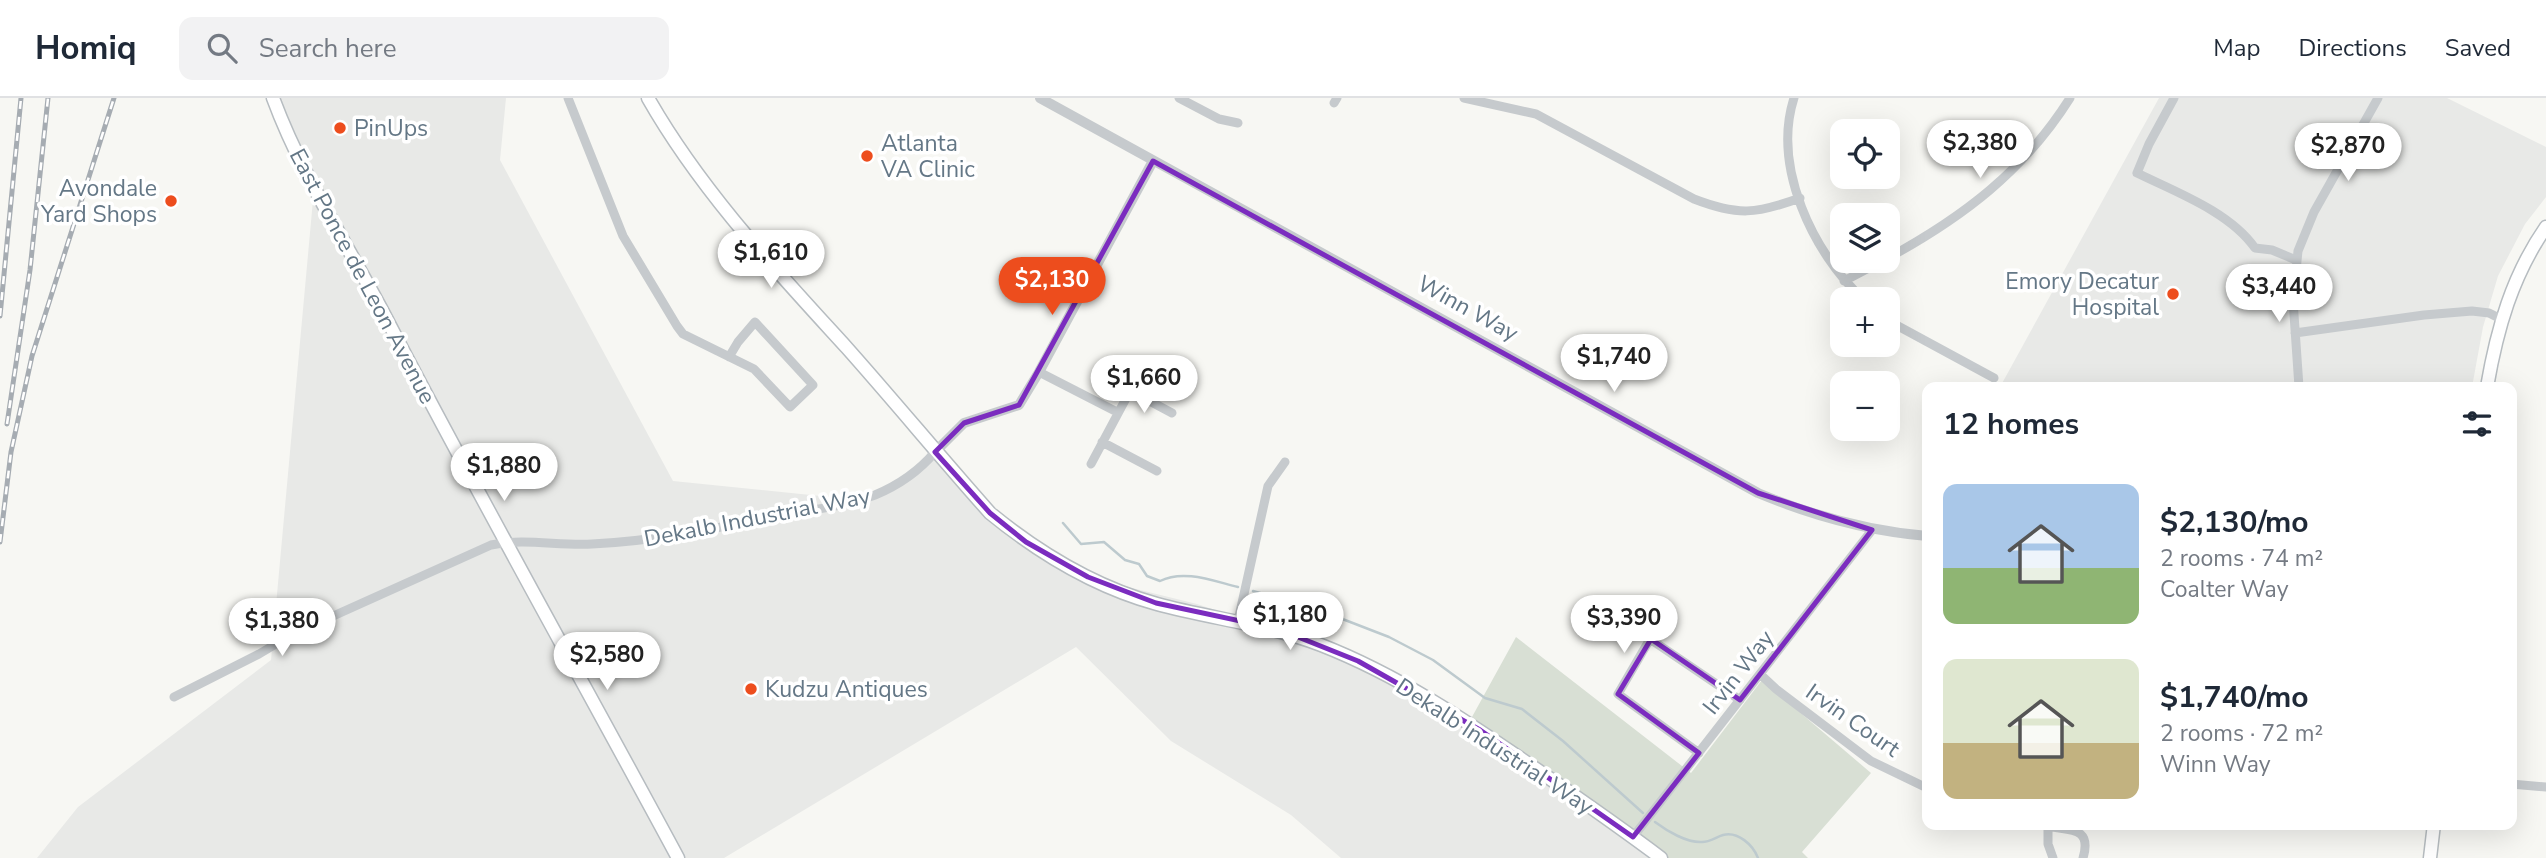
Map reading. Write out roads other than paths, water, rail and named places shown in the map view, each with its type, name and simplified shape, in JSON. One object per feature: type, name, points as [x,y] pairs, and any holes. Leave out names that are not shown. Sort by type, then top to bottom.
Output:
[{"type":"main road","name":"East Ponce de Leon Avenue","points":[[273,98],[310,183],[362,273],[439,420],[678,858]]},
{"type":"main road","points":[[648,98],[702,181],[790,287],[936,452]]},
{"type":"main road","points":[[2488,382],[2501,319],[2514,283],[2546,227]]},
{"type":"main road","name":"Dekalb Industrial Way","points":[[936,452],[999,520],[1026,542],[1088,577],[1156,603],[1278,629],[1322,645],[1403,684],[1480,730],[1661,858]]},
{"type":"main road","points":[[2430,858],[2433,830]]},
{"type":"street","points":[[568,98],[622,236],[683,334],[754,369],[790,407],[813,385],[755,322],[738,342],[730,357]]},
{"type":"street","name":"Winn Way","points":[[1040,98],[1758,493],[1814,515],[1872,530],[1922,535]]},
{"type":"street","points":[[1179,98],[1219,119],[1238,123]]},
{"type":"street","points":[[1464,98],[1536,114],[1694,199],[1717,208],[1732,211],[1763,210],[1800,198]]},
{"type":"street","points":[[1794,98],[1787,133],[1791,166],[1800,198],[1811,231],[1827,259],[1850,287]]},
{"type":"street","points":[[1900,250],[1943,227],[1996,186],[2036,145],[2070,98]]},
{"type":"street","points":[[2174,98],[2137,173],[2228,221],[2255,248],[2272,250],[2296,260]]},
{"type":"street","points":[[2299,382],[2293,300],[2296,260],[2314,212],[2378,98]]},
{"type":"street","points":[[936,452],[964,423],[1019,405],[1153,161]]},
{"type":"street","points":[[1844,281],[1859,273]]},
{"type":"street","points":[[2295,333],[2472,311],[2489,313],[2501,319]]},
{"type":"street","points":[[1900,326],[1994,379]]},
{"type":"street","points":[[1091,464],[1146,361]]},
{"type":"street","points":[[1039,372],[1117,412]]},
{"type":"street","points":[[1129,390],[1172,413]]},
{"type":"street","points":[[1102,442],[1157,471]]},
{"type":"street","name":"Dekalb Industrial Way","points":[[174,697],[291,635],[477,550],[507,542],[624,542],[678,536],[837,505],[886,490],[920,469],[936,452]]},
{"type":"street","points":[[1238,621],[1268,486],[1285,463]]},
{"type":"street","name":"Irvin Way","points":[[1633,837],[1872,530]]},
{"type":"street","points":[[1699,753],[1618,694],[1650,639],[1740,700]]},
{"type":"street","name":"Irvin Court","points":[[1761,675],[1871,761],[1922,786]]},
{"type":"street","points":[[2517,785],[2546,788]]},
{"type":"street","points":[[2046,830],[2053,858]]},
{"type":"street","points":[[2069,830],[2081,835],[2086,844],[2083,858]]},
{"type":"waterway","points":[[1063,523],[1081,544],[1104,542],[1125,560],[1139,564],[1147,576],[1160,581],[1189,576],[1238,587]]},
{"type":"waterway","points":[[1253,591],[1314,608],[1389,637],[1433,660],[1485,698],[1522,709],[1563,741],[1643,813]]},
{"type":"waterway","points":[[1655,822],[1677,836],[1696,842],[1734,835],[1749,844],[1758,858]]},
{"type":"railway","points":[[0,316],[21,98]]},
{"type":"railway","points":[[7,424],[30,270],[48,98]]},
{"type":"railway","points":[[0,542],[11,452],[32,356],[114,98]]},
{"type":"place","name":"PinUps","points":[[340,128]]},
{"type":"place","name":"Atlanta VA Clinic","points":[[867,156]]},
{"type":"place","name":"Avondale Yard Shops","points":[[171,201]]},
{"type":"place","name":"Emory Decatur Hospital","points":[[2173,294]]},
{"type":"place","name":"Kudzu Antiques","points":[[751,689]]}]
